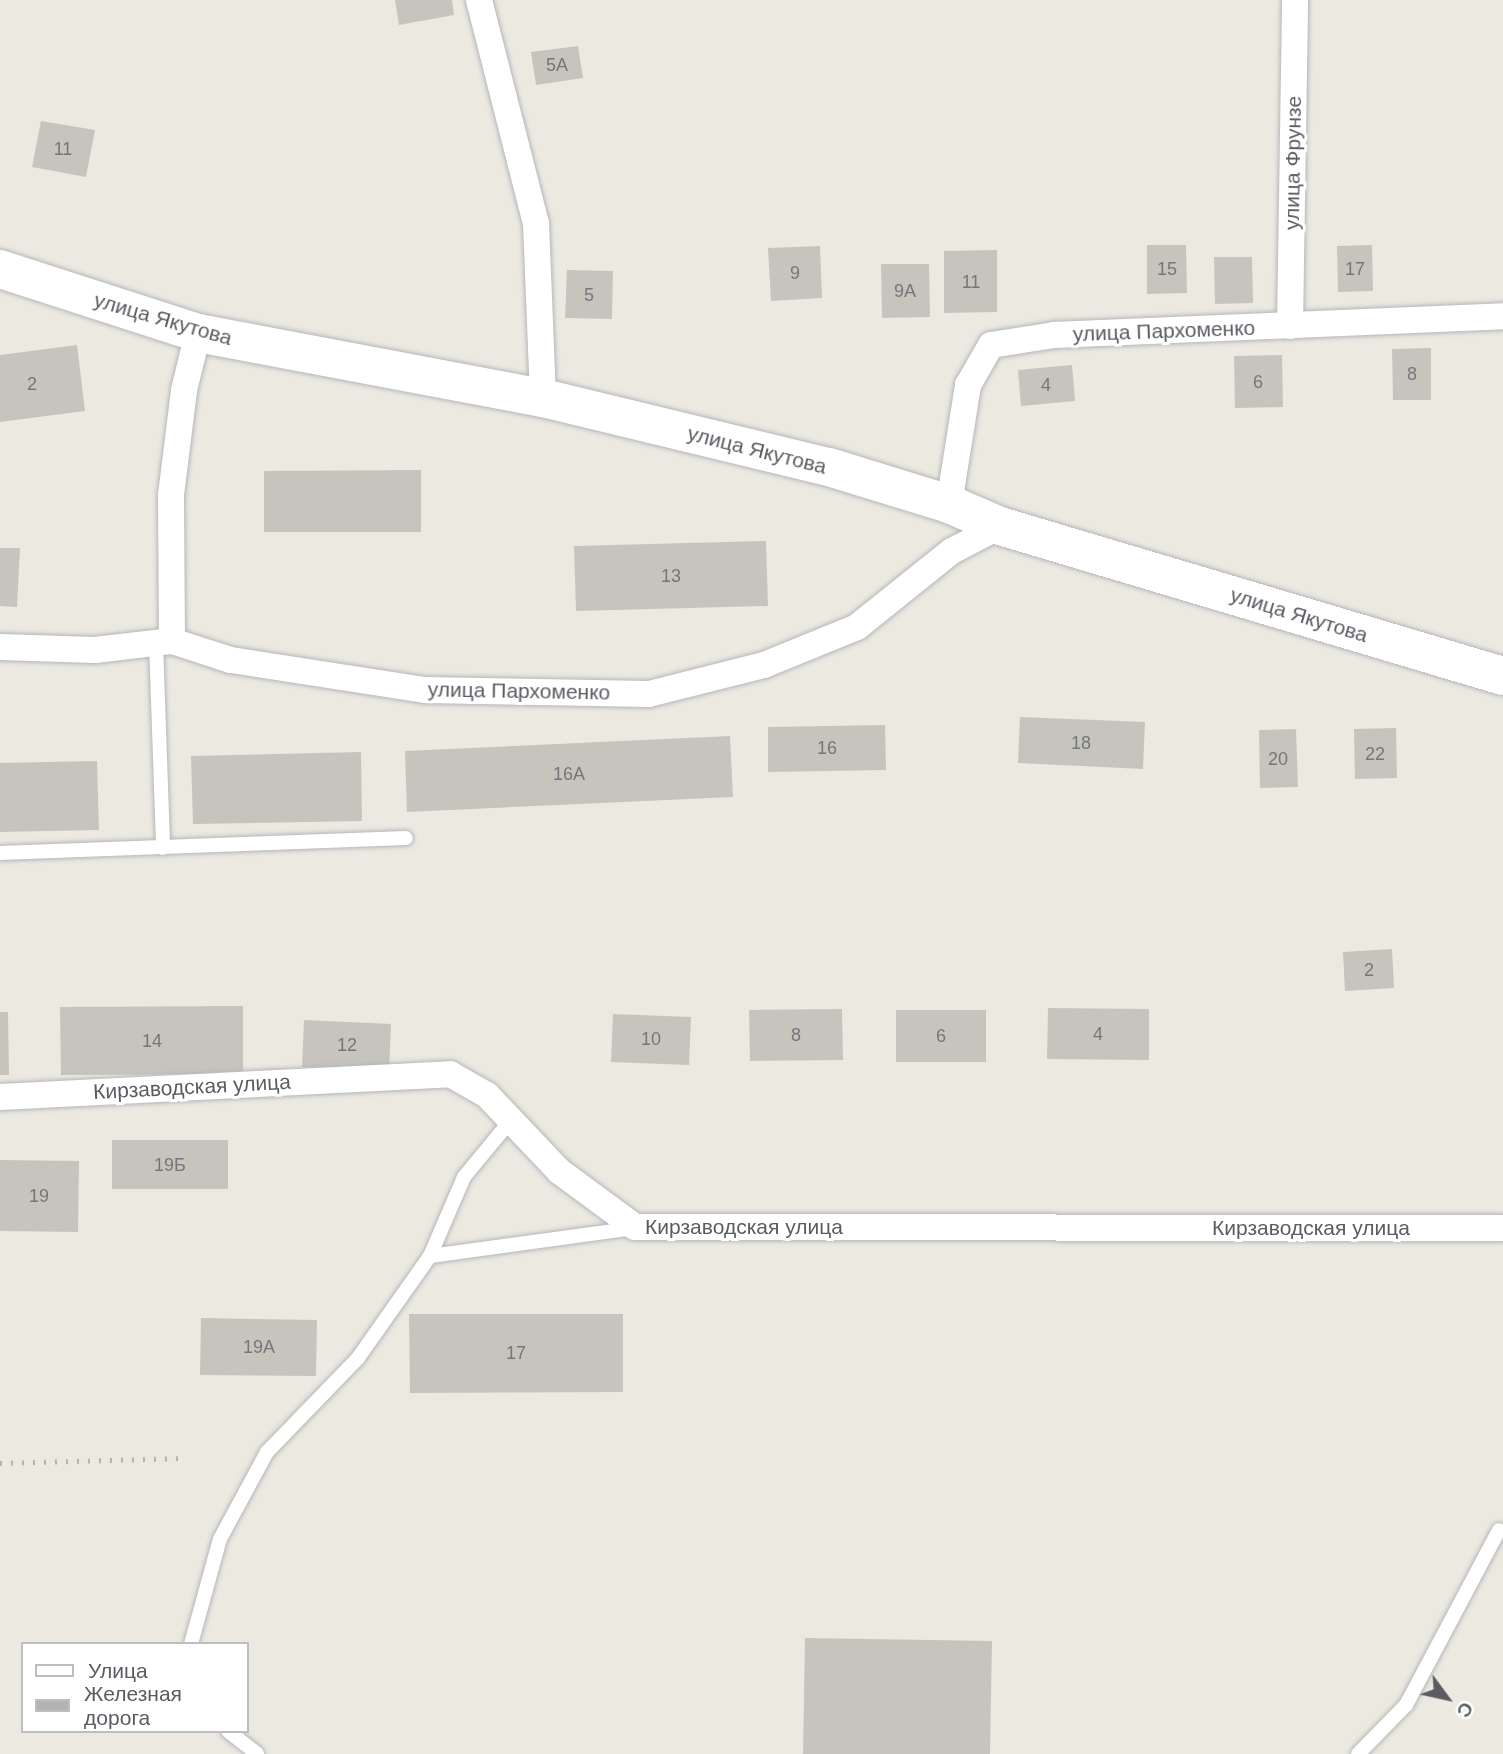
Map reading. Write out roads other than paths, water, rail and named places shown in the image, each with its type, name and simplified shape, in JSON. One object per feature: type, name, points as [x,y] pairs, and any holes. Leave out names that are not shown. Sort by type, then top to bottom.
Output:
[{"type":"street","points":[[479,0],[536,223],[544,398]]},
{"type":"street","name":"улица Фрунзе","points":[[1290,326],[1295,0]]},
{"type":"street","name":"улица Якутова","points":[[0,269],[198,333],[544,398],[829,467],[949,504],[1000,526],[1503,676]]},
{"type":"street","name":"улица Пархоменко","points":[[949,504],[968,385],[991,345],[1054,335],[1503,316]]},
{"type":"street","points":[[164,642],[172,495],[184,390],[198,333]]},
{"type":"street","name":"улица Пархоменко","points":[[0,647],[95,650],[164,642],[231,660],[425,690],[649,694],[764,665],[857,627],[952,551],[1000,526]]},
{"type":"street","name":"Кирзаводская улица","points":[[0,1097],[450,1074],[487,1095],[559,1171],[635,1227],[1503,1228]]},
{"type":"lane","points":[[163,848],[164,642]]},
{"type":"lane","points":[[0,853],[406,838]]},
{"type":"lane","points":[[192,1642],[220,1539],[267,1452],[358,1358],[430,1256],[464,1177],[512,1119]]},
{"type":"lane","points":[[430,1256],[635,1227]]},
{"type":"lane","points":[[1358,1754],[1406,1705],[1499,1530]]},
{"type":"lane","points":[[231,1733],[257,1754]]},
{"type":"railway","points":[[0,1463],[183,1458]]}]
